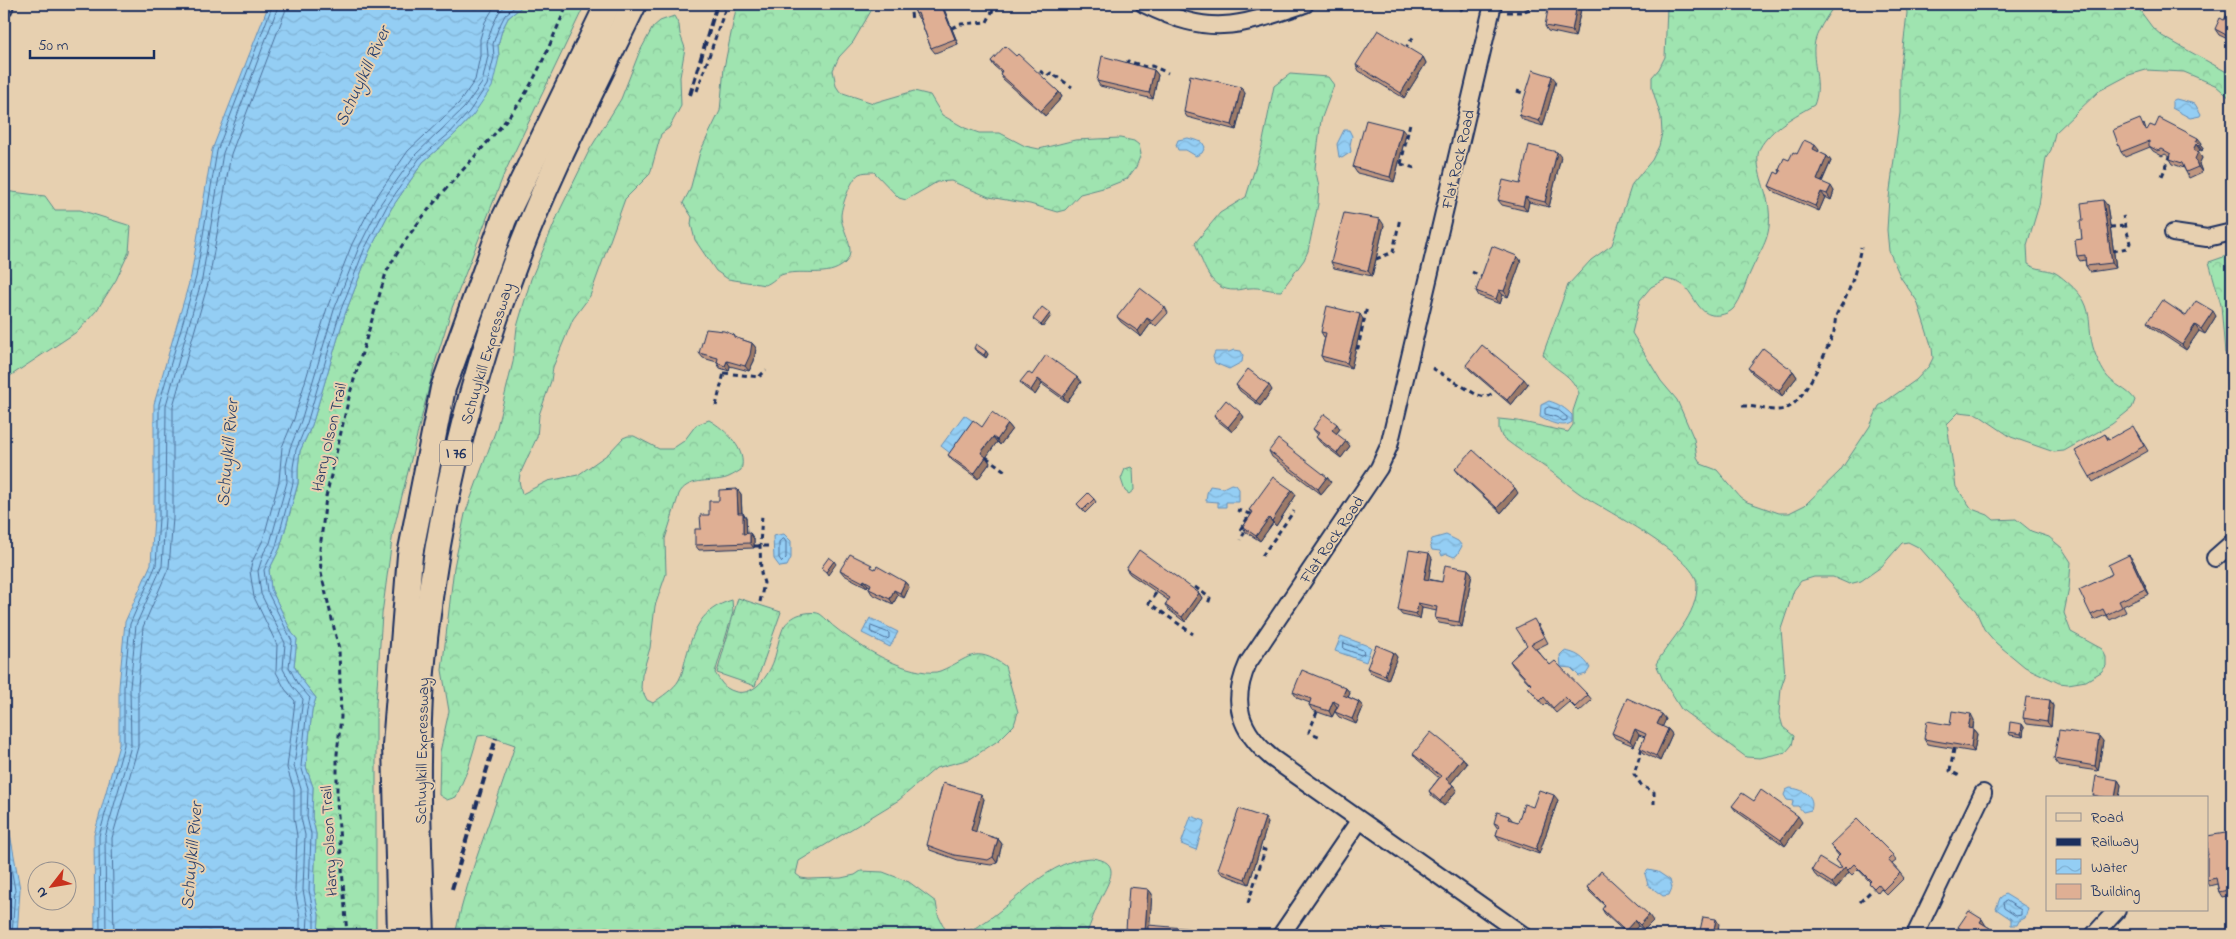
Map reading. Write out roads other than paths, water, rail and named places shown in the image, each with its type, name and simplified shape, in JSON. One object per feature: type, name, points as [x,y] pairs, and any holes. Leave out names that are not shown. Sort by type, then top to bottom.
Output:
[{"type":"highway","name":"Schuylkill Expressway","points":[[400,935],[395,745],[410,554],[443,388],[504,219],[608,4]]},
{"type":"highway","name":"Schuylkill Expressway","points":[[422,935],[418,771],[421,681],[436,560],[452,470],[476,378],[513,267],[541,202],[634,4]]},
{"type":"street","points":[[4,8],[5,4]]},
{"type":"street","points":[[1144,4],[1181,20],[1207,26],[1246,23],[1305,4]]},
{"type":"street","name":"Flat Rock Road","points":[[1493,6],[1389,446],[1379,468],[1255,652],[1243,674],[1240,686],[1239,710],[1253,740],[1272,758],[1523,935]]},
{"type":"street","points":[[2173,233],[2207,238],[2232,232]]},
{"type":"street","points":[[2215,558],[2232,544]]},
{"type":"street","points":[[1915,935],[1982,793]]},
{"type":"street","points":[[1281,935],[1359,821]]},
{"type":"street","points":[[2094,935],[2115,912]]},
{"type":"water","name":"Schuylkill River","points":[[269,4],[525,4],[508,18],[502,30],[498,45],[499,57],[492,87],[473,115],[453,136],[423,162],[391,209],[369,252],[345,314],[312,425],[300,451],[298,483],[280,548],[269,570],[271,589],[292,633],[297,639],[294,666],[316,698],[312,710],[306,767],[313,787],[312,817],[316,834],[314,890],[319,915],[318,935],[95,935],[94,835],[119,745],[119,687],[125,622],[151,564],[154,517],[154,404],[191,276],[212,150]]},
{"type":"water","points":[[2176,99],[2195,104],[2201,114],[2200,116],[2190,118],[2172,108],[2172,101]]},
{"type":"water","points":[[1344,130],[1349,130],[1352,136],[1351,152],[1342,158],[1339,157],[1337,144]]},
{"type":"water","points":[[1188,138],[1202,142],[1205,147],[1202,153],[1196,156],[1186,150],[1178,150],[1176,145],[1178,140]]},
{"type":"water","points":[[1241,351],[1243,355],[1242,362],[1229,369],[1215,363],[1213,357],[1215,352]]},
{"type":"water","points":[[1549,401],[1564,408],[1572,415],[1572,422],[1560,425],[1540,417],[1541,405]]},
{"type":"water","points":[[964,415],[973,421],[950,453],[941,446]]},
{"type":"water","points":[[1231,484],[1236,485],[1239,489],[1239,502],[1226,502],[1226,507],[1218,507],[1218,502],[1206,501],[1210,486],[1223,488]]},
{"type":"water","points":[[784,534],[791,541],[791,558],[787,566],[780,567],[774,559],[773,536]]},
{"type":"water","points":[[1446,535],[1458,541],[1462,546],[1454,557],[1447,554],[1442,556],[1440,551],[1432,550],[1430,544],[1432,539]]},
{"type":"water","points":[[870,618],[898,632],[890,647],[862,633]]},
{"type":"water","points":[[1341,636],[1371,647],[1366,662],[1335,651]]},
{"type":"water","points":[[1564,651],[1576,654],[1585,661],[1590,668],[1586,674],[1579,676],[1571,668],[1561,667],[1560,655]]},
{"type":"water","points":[[1790,788],[1803,791],[1810,797],[1812,800],[1811,810],[1803,812],[1798,806],[1792,806],[1793,801],[1787,800],[1784,795],[1786,790]]},
{"type":"water","points":[[4,800],[20,889],[17,935],[4,935]]},
{"type":"water","points":[[1191,816],[1205,821],[1196,850],[1181,844]]},
{"type":"water","points":[[1648,870],[1658,872],[1670,880],[1672,888],[1669,895],[1663,896],[1648,885],[1645,874]]},
{"type":"water","points":[[2005,894],[2028,908],[2025,918],[2019,921],[2017,925],[2011,925],[2011,919],[1996,909],[2000,898]]},
{"type":"railway","points":[[690,95],[717,4]]},
{"type":"railway","points":[[452,889],[496,738]]}]
